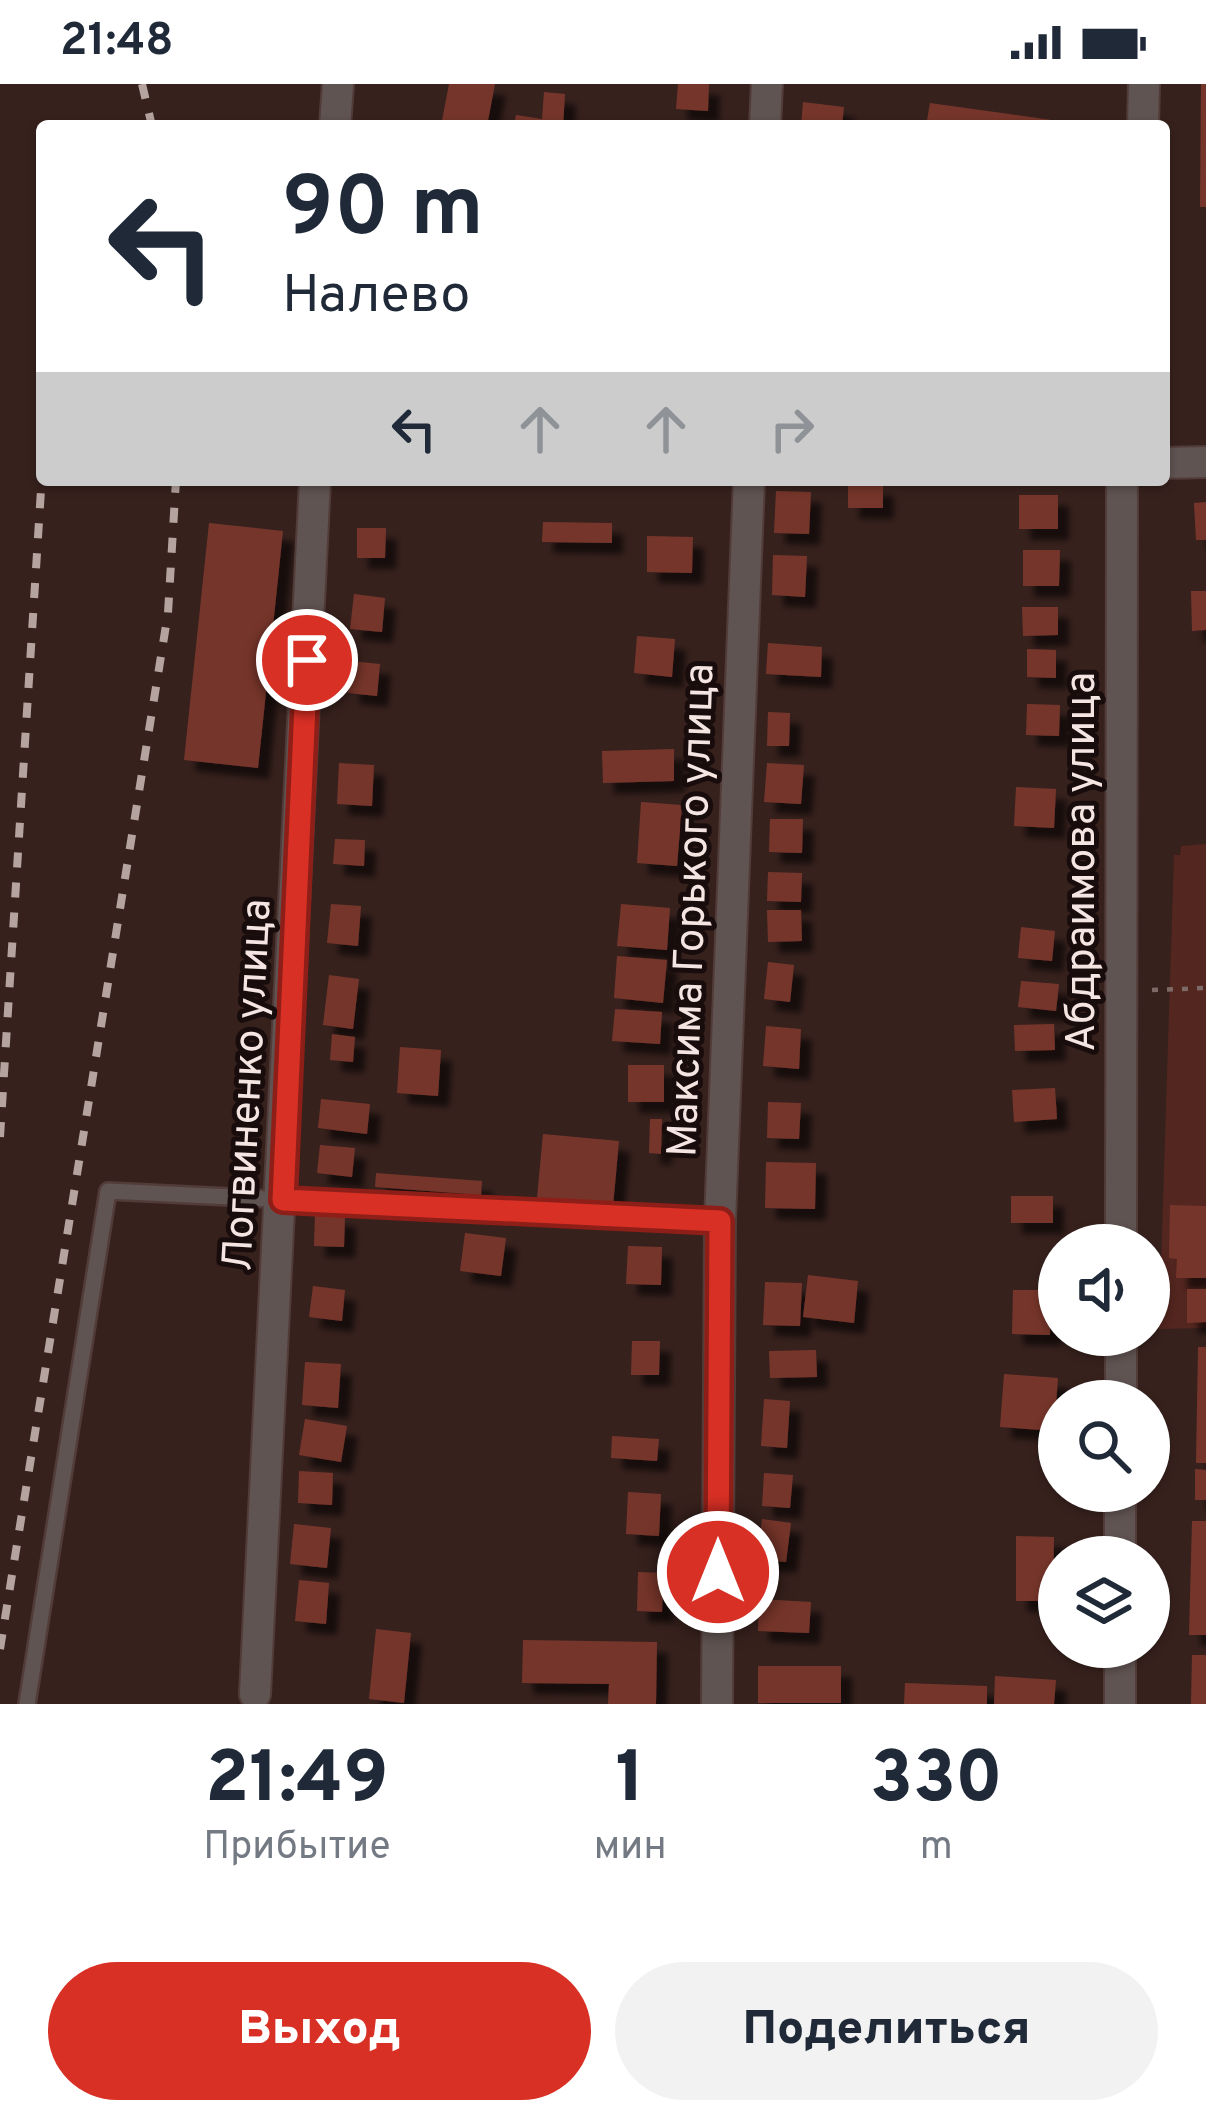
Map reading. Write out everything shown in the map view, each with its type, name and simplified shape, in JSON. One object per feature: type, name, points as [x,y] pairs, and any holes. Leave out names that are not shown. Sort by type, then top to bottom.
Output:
[{"type":"street","points":[[335,120],[338,84]]},
{"type":"street","points":[[765,120],[767,84]]},
{"type":"street","points":[[1143,120],[1144,84]]},
{"type":"street","points":[[1170,463],[1206,462]]},
{"type":"street","name":"Логвиненко улица","points":[[256,1694],[315,486]]},
{"type":"street","name":"Максима Горького улица","points":[[717,1704],[720,1221],[748,486]]},
{"type":"street","name":"Абдраимова улица","points":[[1121,1224],[1122,486]]},
{"type":"street","points":[[1120,1668],[1120,1704]]},
{"type":"lane","points":[[27,1704],[108,1191],[720,1221]]},
{"type":"path","points":[[1121,991],[1206,988]]},
{"type":"shaded area","points":[[1206,844],[1206,1328],[1170,1329],[1170,1224],[1162,1224],[1174,855],[1180,855],[1181,846]]},
{"type":"building","points":[[449,84],[495,84],[488,120],[442,120]]},
{"type":"building","points":[[678,84],[709,84],[708,111],[676,109]]},
{"type":"building","points":[[1201,84],[1206,84],[1206,207],[1200,207]]},
{"type":"building","points":[[544,92],[565,94],[563,120],[515,120],[516,115],[542,119]]},
{"type":"building","points":[[803,102],[844,107],[843,120],[802,120]]},
{"type":"building","points":[[930,103],[1052,120],[927,120]]},
{"type":"building","points":[[848,486],[883,486],[883,508],[848,508]]},
{"type":"building","points":[[776,491],[811,492],[809,534],[774,533]]},
{"type":"building","points":[[1019,495],[1058,495],[1058,529],[1019,529]]},
{"type":"building","points":[[1206,502],[1206,540],[1196,540],[1194,503]]},
{"type":"building","points":[[543,522],[612,523],[612,543],[542,542]]},
{"type":"building","points":[[209,523],[283,531],[258,768],[184,760]]},
{"type":"building","points":[[357,528],[386,528],[385,558],[357,558]]},
{"type":"building","points":[[647,536],[693,537],[692,573],[647,572]]},
{"type":"building","points":[[1023,550],[1060,550],[1059,586],[1023,586]]},
{"type":"building","points":[[773,555],[807,556],[805,597],[772,595]]},
{"type":"building","points":[[1191,591],[1206,591],[1206,630],[1192,631]]},
{"type":"building","points":[[354,594],[385,598],[382,632],[350,629]]},
{"type":"building","points":[[1022,607],[1058,607],[1058,635],[1023,636]]},
{"type":"building","points":[[637,636],[675,639],[672,677],[634,673]]},
{"type":"building","points":[[768,643],[822,647],[821,677],[766,674]]},
{"type":"building","points":[[1027,649],[1056,650],[1056,678],[1027,677]]},
{"type":"building","points":[[351,661],[380,664],[377,696],[348,693]]},
{"type":"building","points":[[1027,704],[1060,705],[1059,736],[1026,735]]},
{"type":"building","points":[[768,712],[790,713],[789,746],[767,746]]},
{"type":"building","points":[[674,749],[674,781],[603,783],[602,751]]},
{"type":"building","points":[[339,763],[374,765],[372,806],[337,804]]},
{"type":"building","points":[[767,763],[804,765],[801,804],[764,802]]},
{"type":"building","points":[[1016,787],[1056,789],[1054,828],[1014,826]]},
{"type":"building","points":[[641,802],[682,805],[677,866],[637,863]]},
{"type":"building","points":[[770,819],[803,819],[802,853],[769,852]]},
{"type":"building","points":[[335,839],[365,840],[364,866],[333,864]]},
{"type":"building","points":[[768,872],[802,873],[801,902],[767,901]]},
{"type":"building","points":[[331,904],[361,906],[358,946],[327,943]]},
{"type":"building","points":[[621,904],[670,908],[667,950],[617,946]]},
{"type":"building","points":[[767,910],[801,910],[802,941],[768,942]]},
{"type":"building","points":[[1021,927],[1055,931],[1052,961],[1018,958]]},
{"type":"building","points":[[617,956],[667,960],[663,1003],[614,998]]},
{"type":"building","points":[[768,962],[794,965],[790,1002],[764,999]]},
{"type":"building","points":[[329,975],[359,979],[353,1029],[323,1025]]},
{"type":"building","points":[[1021,981],[1059,984],[1056,1011],[1018,1007]]},
{"type":"building","points":[[615,1009],[662,1012],[660,1044],[612,1041]]},
{"type":"building","points":[[1054,1024],[1055,1050],[1015,1051],[1014,1025]]},
{"type":"building","points":[[766,1026],[801,1029],[799,1069],[763,1066]]},
{"type":"building","points":[[332,1034],[355,1037],[353,1062],[330,1060]]},
{"type":"building","points":[[400,1047],[441,1050],[438,1096],[397,1093]]},
{"type":"building","points":[[628,1065],[664,1065],[664,1102],[628,1102]]},
{"type":"building","points":[[1055,1088],[1057,1119],[1014,1122],[1012,1090]]},
{"type":"building","points":[[321,1099],[370,1104],[367,1134],[318,1128]]},
{"type":"building","points":[[768,1102],[801,1103],[799,1139],[767,1138]]},
{"type":"building","points":[[650,1119],[662,1119],[661,1154],[649,1153]]},
{"type":"building","points":[[543,1134],[619,1141],[613,1206],[537,1198]]},
{"type":"building","points":[[320,1145],[355,1148],[352,1177],[317,1173]]},
{"type":"building","points":[[766,1162],[816,1163],[815,1209],[765,1208]]},
{"type":"building","points":[[376,1173],[482,1181],[481,1195],[375,1187]]},
{"type":"building","points":[[1011,1196],[1053,1196],[1053,1223],[1011,1223]]},
{"type":"building","points":[[1170,1205],[1206,1206],[1206,1278],[1176,1278],[1177,1259],[1170,1258]]},
{"type":"building","points":[[315,1214],[345,1216],[344,1247],[314,1246]]},
{"type":"building","points":[[465,1233],[506,1238],[501,1276],[460,1271]]},
{"type":"building","points":[[628,1246],[662,1247],[661,1285],[626,1284]]},
{"type":"building","points":[[808,1275],[858,1281],[854,1323],[803,1317]]},
{"type":"building","points":[[765,1282],[802,1283],[800,1326],[763,1325]]},
{"type":"building","points":[[313,1286],[345,1290],[342,1321],[309,1317]]},
{"type":"building","points":[[1187,1289],[1206,1289],[1206,1322],[1187,1323]]},
{"type":"building","points":[[1013,1290],[1038,1290],[1038,1335],[1012,1334]]},
{"type":"building","points":[[632,1341],[660,1341],[659,1375],[631,1375]]},
{"type":"building","points":[[1198,1347],[1206,1347],[1206,1463],[1196,1463]]},
{"type":"building","points":[[816,1350],[817,1377],[770,1378],[769,1351]]},
{"type":"building","points":[[305,1362],[341,1364],[338,1408],[302,1405]]},
{"type":"building","points":[[1004,1374],[1058,1378],[1038,1380],[1038,1430],[1000,1427]]},
{"type":"building","points":[[764,1399],[790,1401],[787,1448],[761,1446]]},
{"type":"building","points":[[305,1419],[347,1426],[341,1462],[299,1455]]},
{"type":"building","points":[[612,1436],[659,1439],[657,1461],[611,1458]]},
{"type":"building","points":[[1195,1469],[1206,1470],[1206,1500],[1195,1500]]},
{"type":"building","points":[[299,1471],[333,1473],[332,1505],[298,1503]]},
{"type":"building","points":[[764,1473],[793,1475],[790,1508],[762,1506]]},
{"type":"building","points":[[628,1492],[661,1494],[659,1536],[626,1534]]},
{"type":"building","points":[[762,1519],[791,1523],[786,1562],[757,1559]]},
{"type":"building","points":[[1192,1521],[1206,1521],[1206,1635],[1189,1635]]},
{"type":"building","points":[[294,1524],[331,1528],[327,1568],[290,1564]]},
{"type":"building","points":[[1016,1536],[1038,1537],[1038,1601],[1016,1601]]},
{"type":"building","points":[[638,1572],[664,1573],[662,1612],[637,1611]]},
{"type":"building","points":[[299,1580],[329,1583],[326,1624],[295,1621]]},
{"type":"building","points":[[759,1599],[811,1602],[809,1633],[758,1631]]},
{"type":"building","points":[[376,1629],[411,1633],[404,1703],[369,1699]]},
{"type":"building","points":[[523,1640],[657,1642],[656,1704],[608,1704],[609,1684],[522,1683]]},
{"type":"building","points":[[1192,1655],[1206,1655],[1206,1704],[1191,1704]]},
{"type":"building","points":[[758,1666],[841,1666],[841,1703],[758,1703]]},
{"type":"building","points":[[995,1676],[1056,1680],[1054,1704],[994,1704]]},
{"type":"building","points":[[905,1683],[987,1686],[987,1704],[904,1704]]},
{"type":"railway","points":[[142,84],[151,120]]},
{"type":"railway","points":[[0,1137],[41,486]]},
{"type":"railway","points":[[0,1649],[168,613],[176,486]]},
{"type":"route","points":[[307,660],[283,1200],[720,1221],[718,1572]]}]
